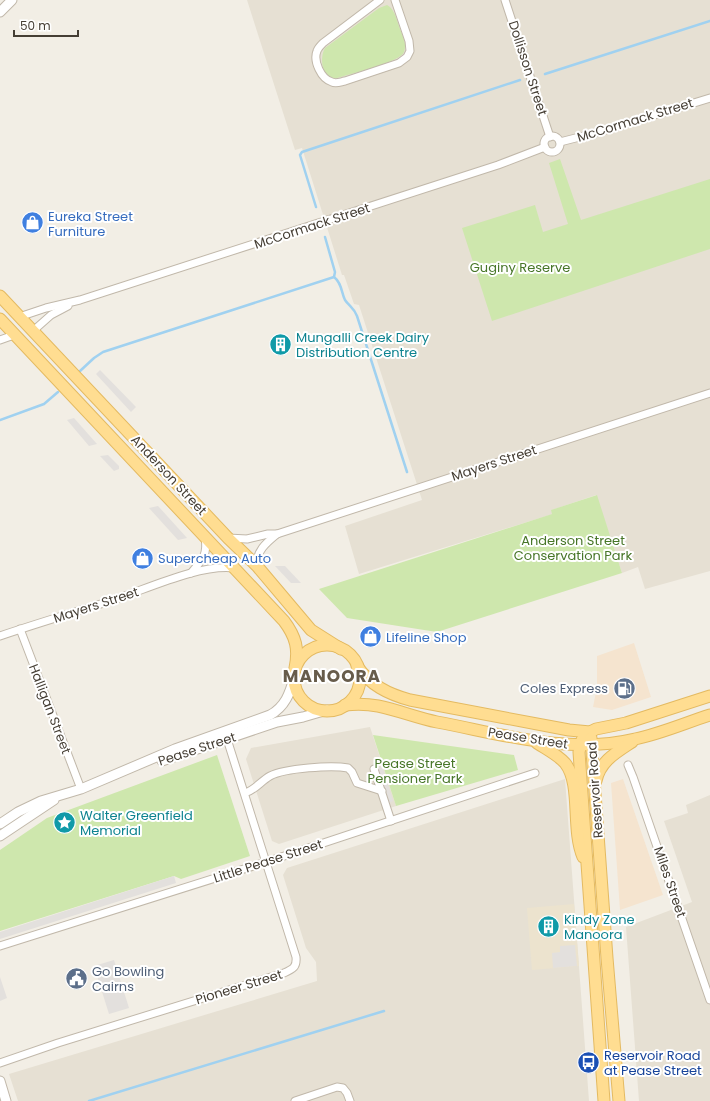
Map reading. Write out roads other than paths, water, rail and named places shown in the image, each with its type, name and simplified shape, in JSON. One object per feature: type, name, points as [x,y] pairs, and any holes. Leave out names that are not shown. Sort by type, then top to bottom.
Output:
[{"type":"main road","name":"Anderson Street","points":[[0,296],[228,538],[257,566],[311,630],[341,649]]},
{"type":"main road","name":"McCormack Street","points":[[1,323],[19,317]]},
{"type":"main road","name":"Anderson Street","points":[[1,323],[288,626],[297,648],[298,655],[295,673]]},
{"type":"main road","name":"McCormack Street","points":[[14,335],[33,331]]},
{"type":"main road","points":[[322,645],[330,645],[341,649],[351,656],[357,666],[359,675],[358,688],[345,705],[327,710],[312,707],[304,701],[296,688],[295,673],[301,657],[314,648],[322,645]]},
{"type":"main road","name":"Pease Street","points":[[357,666],[367,679],[375,686],[394,696],[544,726],[590,732],[710,696]]},
{"type":"main road","name":"Pease Street","points":[[345,705],[361,704],[379,706],[427,720],[535,742],[580,745],[592,745],[635,739],[710,715]]},
{"type":"main road","name":"Reservoir Road","points":[[604,1101],[579,752],[580,745],[585,736],[590,732],[619,1101]]},
{"type":"main road","points":[[595,787],[597,775],[605,762],[635,739]]},
{"type":"main road","points":[[535,742],[562,761],[572,776],[578,840],[580,850],[588,867]]},
{"type":"street","points":[[0,12],[12,0]]},
{"type":"street","points":[[380,0],[319,47],[317,51],[318,68],[325,79],[336,83],[344,81],[399,63],[407,57],[410,51],[409,40],[395,0]]},
{"type":"street","name":"Dollisson Street","points":[[506,0],[550,136]]},
{"type":"street","name":"McCormack Street","points":[[560,142],[599,132],[710,98]]},
{"type":"street","points":[[550,136],[556,137],[560,142],[559,147],[554,152],[548,151],[545,147],[545,141],[550,136]]},
{"type":"street","name":"McCormack Street","points":[[19,317],[78,300],[498,165],[545,147]]},
{"type":"street","name":"McCormack Street","points":[[33,331],[53,314],[78,300]]},
{"type":"street","name":"McCormack Street","points":[[0,340],[14,335]]},
{"type":"street","name":"Mayers Street","points":[[228,538],[247,539],[268,534],[277,534],[710,393]]},
{"type":"street","name":"Mayers Street","points":[[257,566],[258,555],[264,545],[277,534]]},
{"type":"street","points":[[191,573],[205,555],[205,537]]},
{"type":"street","name":"Mayers Street","points":[[0,636],[114,600],[191,573],[214,568],[234,568]]},
{"type":"street","name":"Halligan Street","points":[[20,630],[81,789]]},
{"type":"street","name":"Pease Street","points":[[226,735],[276,711],[289,695],[295,673]]},
{"type":"street","name":"Pease Street","points":[[0,824],[31,805],[81,789],[175,750],[226,735],[327,710]]},
{"type":"street","name":"Pioneer Street","points":[[0,1063],[58,1043],[284,973],[294,968],[296,965],[296,957],[226,735]]},
{"type":"street","name":"Miles Street","points":[[628,765],[633,775],[710,1000]]},
{"type":"street","points":[[245,793],[250,791],[264,779],[274,774],[324,767],[348,768],[352,772],[357,783],[382,791]]},
{"type":"street","points":[[374,769],[391,821]]},
{"type":"street","name":"Little Pease Street","points":[[0,946],[266,862],[535,773]]},
{"type":"street","name":"Pease Street","points":[[0,836],[60,796]]},
{"type":"street","points":[[0,1081],[6,1101]]},
{"type":"street","points":[[295,1101],[337,1087],[343,1088],[350,1101]]},
{"type":"waterway","points":[[545,74],[710,21]]},
{"type":"waterway","points":[[316,207],[300,155],[302,152],[520,80]]},
{"type":"waterway","points":[[325,237],[335,272],[334,277],[340,285],[345,300],[357,316],[407,472]]},
{"type":"waterway","points":[[80,371],[103,352],[334,277]]},
{"type":"waterway","points":[[0,420],[44,404],[58,392]]},
{"type":"waterway","points":[[89,1101],[384,1011]]},
{"type":"place","name":"Eureka Street Furniture","points":[[33,223]]},
{"type":"place","name":"Mungalli Creek Dairy Distribution Centre","points":[[280,344]]},
{"type":"place","name":"Supercheap Auto","points":[[142,558]]},
{"type":"place","name":"Lifeline Shop","points":[[370,637]]},
{"type":"place","name":"Coles Express","points":[[624,688]]},
{"type":"place","name":"Walter Greenfield Memorial","points":[[65,822]]},
{"type":"place","name":"Kindy Zone Manoora","points":[[548,926]]},
{"type":"place","name":"Go Bowling Cairns","points":[[76,978]]},
{"type":"place","name":"Reservoir Road at Pease Street","points":[[589,1062]]},
{"type":"district","name":"MANOORA","points":[[332,676]]},
{"type":"park label","name":"Guginy Reserve","points":[[520,267]]},
{"type":"park label","name":"Anderson Street Conservation Park","points":[[573,548]]},
{"type":"park label","name":"Pease Street Pensioner Park","points":[[415,770]]}]
